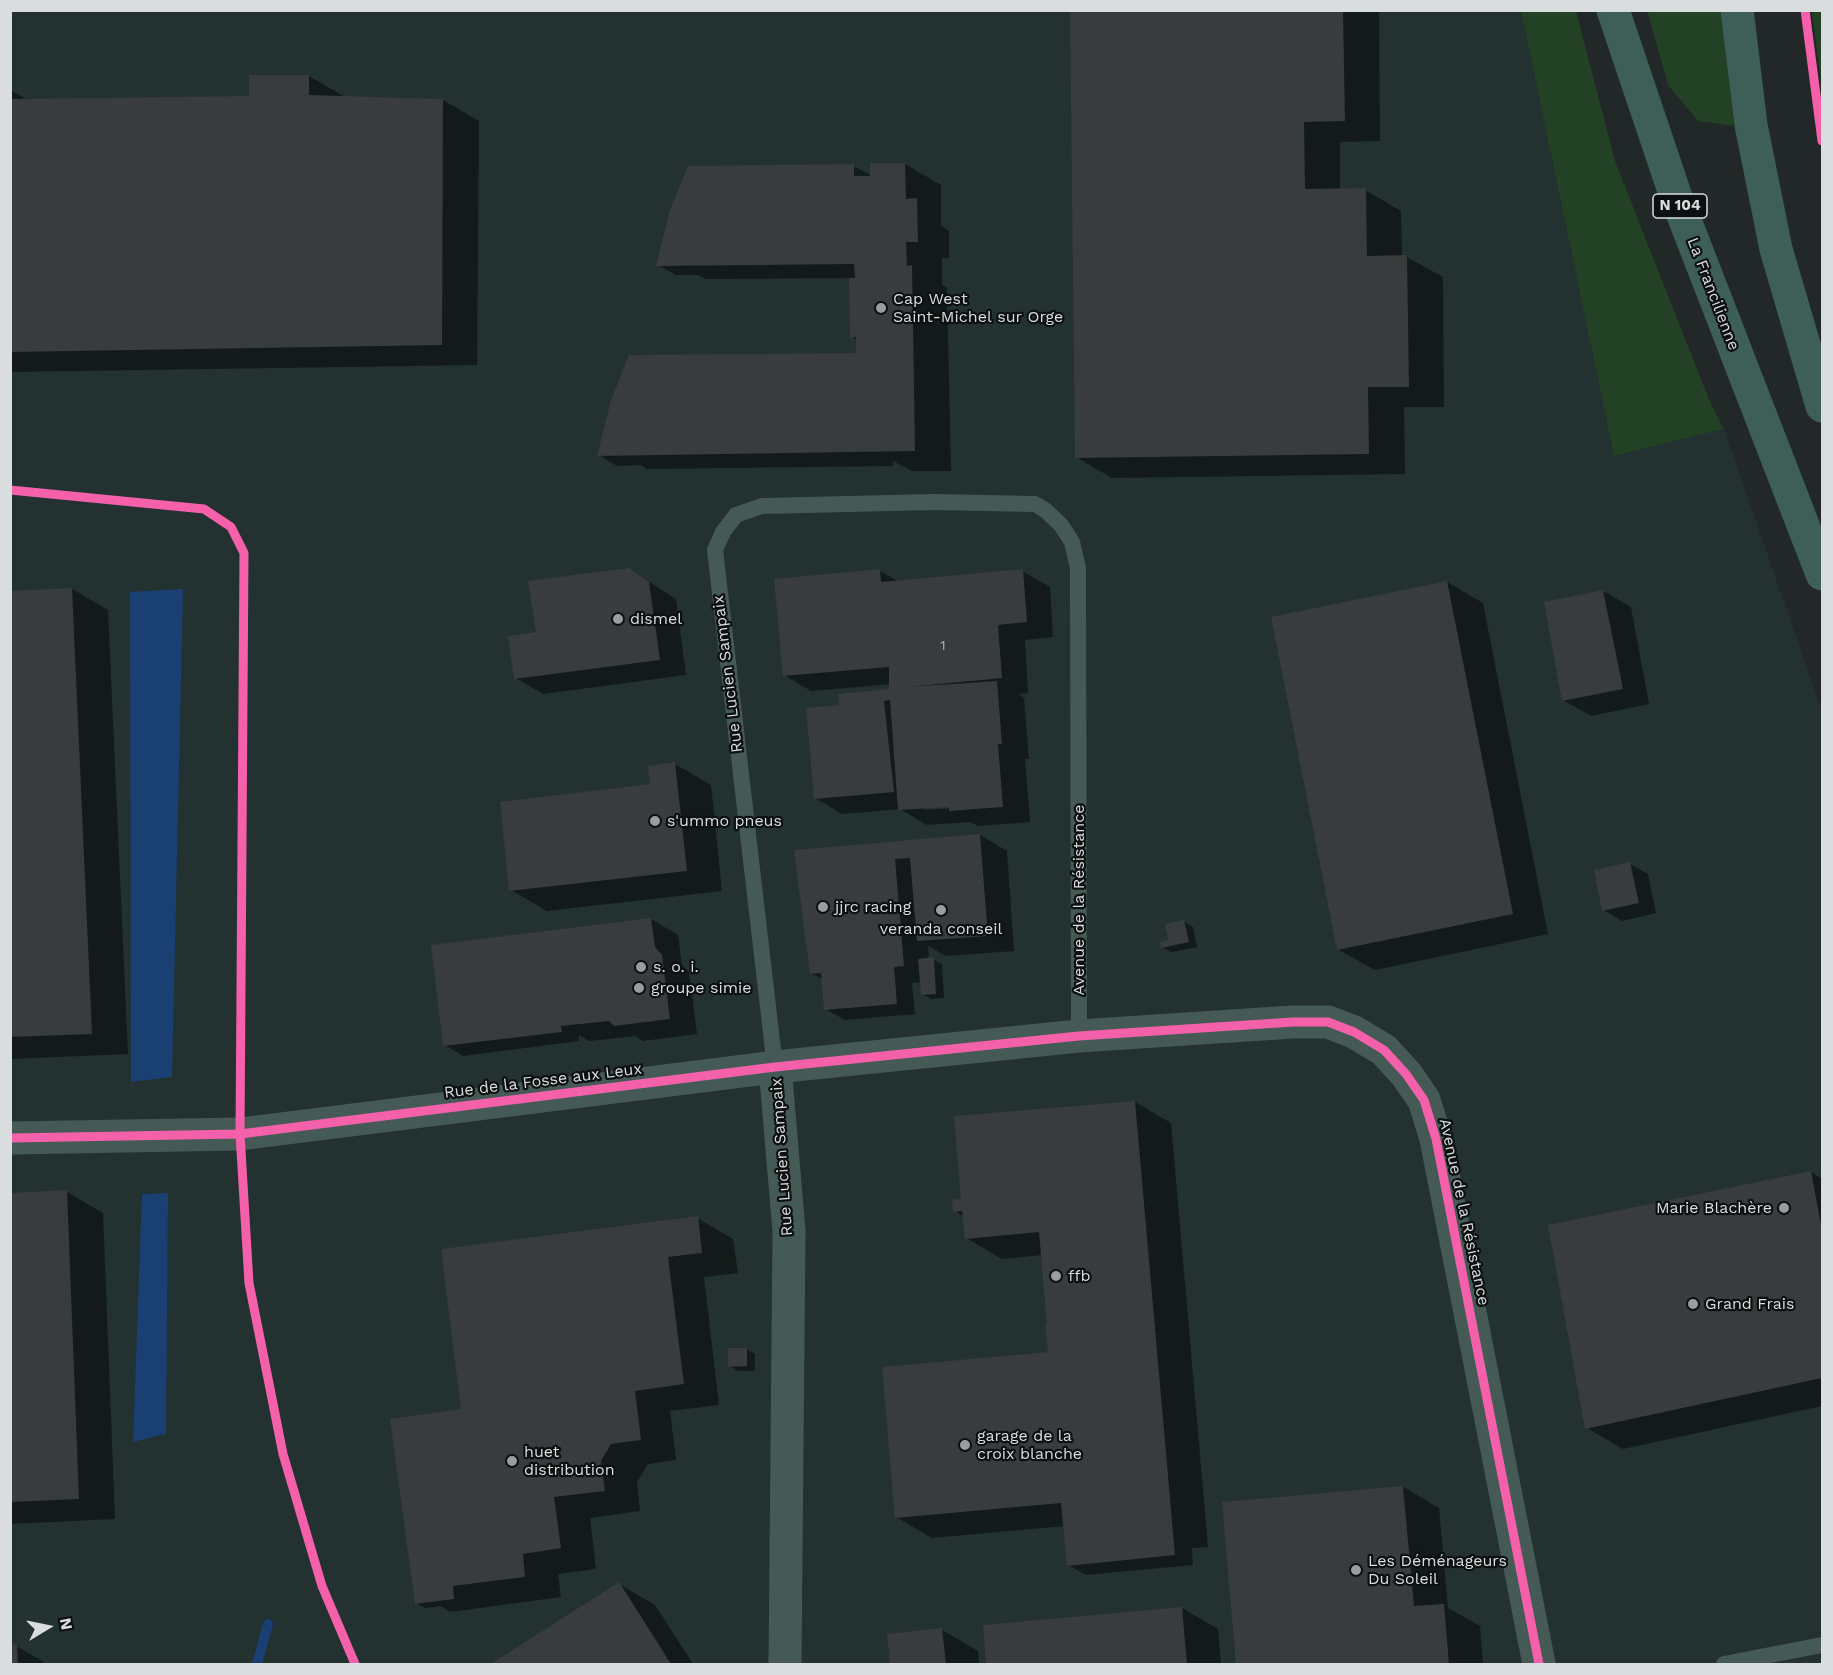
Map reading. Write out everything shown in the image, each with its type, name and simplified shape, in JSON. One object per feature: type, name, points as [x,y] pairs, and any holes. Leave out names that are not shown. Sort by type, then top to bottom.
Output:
[{"type":"highway","name":"La Francilienne","points":[[1613,10],[1676,197],[1822,573]]},
{"type":"highway","points":[[1737,10],[1751,125],[1776,249],[1822,406]]},
{"type":"street","name":"Avenue de la Résistance","points":[[1079,1036],[1293,1022],[1328,1022],[1354,1032],[1384,1050],[1406,1074],[1424,1100],[1436,1139],[1539,1665]]},
{"type":"street","name":"Rue de la Fosse aux Leux","points":[[10,1138],[240,1134],[775,1068],[1079,1036]]},
{"type":"street","name":"Rue Lucien Sampaix","points":[[775,1068],[789,1231],[785,1665]]},
{"type":"lane","name":"Avenue de la Résistance","points":[[717,580],[715,550],[723,532],[736,515],[762,506],[934,502],[1035,504],[1061,525],[1072,542],[1078,568],[1079,1036]]},
{"type":"lane","name":"Rue Lucien Sampaix","points":[[717,580],[775,1068]]},
{"type":"lane","points":[[1724,1665],[1788,1658],[1822,1645]]},
{"type":"shaded area","points":[[11,11],[1521,11],[1614,455],[1724,429],[1822,711],[1822,1664],[11,1664]]},
{"type":"green space","points":[[1521,11],[1576,11],[1615,161],[1710,402],[1724,429],[1614,456]]},
{"type":"green space","points":[[1647,11],[1721,11],[1734,126],[1698,121],[1668,85]]},
{"type":"green space","points":[[1812,11],[1822,11],[1822,89]]},
{"type":"water","points":[[183,589],[172,1077],[131,1082],[130,592]]},
{"type":"water","points":[[168,1193],[166,1434],[133,1442],[142,1194]]},
{"type":"building","points":[[1070,10],[1343,10],[1345,121],[1304,122],[1305,189],[1366,188],[1367,256],[1407,255],[1409,387],[1368,387],[1369,454],[1075,458]]},
{"type":"building","points":[[249,75],[309,75],[309,95],[443,99],[442,345],[10,352],[10,99],[249,96]]},
{"type":"building","name":"Cap West Saint-Michel sur Orge","points":[[870,163],[905,163],[906,199],[917,198],[918,242],[906,242],[907,266],[912,265],[915,451],[597,456],[611,400],[629,355],[856,353],[856,337],[850,338],[849,278],[855,278],[854,264],[656,266],[670,210],[688,166],[854,164],[854,176],[870,176]]},
{"type":"building","points":[[629,568],[649,582],[660,660],[514,679],[508,636],[536,632],[528,581]]},
{"type":"building","points":[[880,569],[881,582],[1023,569],[1027,622],[998,625],[1002,678],[908,687],[997,681],[1002,744],[998,744],[1003,807],[949,811],[949,807],[898,810],[890,700],[884,701],[894,792],[814,799],[806,708],[839,705],[838,694],[889,689],[889,667],[783,676],[774,579]]},
{"type":"building","points":[[1447,581],[1513,914],[1337,950],[1271,617]]},
{"type":"building","points":[[72,588],[92,1034],[10,1037],[10,591]]},
{"type":"building","points":[[1603,590],[1623,689],[1562,701],[1544,602]]},
{"type":"building","points":[[675,762],[687,871],[509,891],[500,802],[650,784],[648,766]]},
{"type":"building","points":[[980,834],[988,936],[917,941],[910,858],[895,859],[904,966],[894,967],[897,1004],[824,1010],[821,973],[810,974],[794,850]]},
{"type":"building","points":[[1630,862],[1639,903],[1602,911],[1594,870]]},
{"type":"building","points":[[651,918],[655,947],[662,955],[670,1019],[614,1026],[609,1021],[561,1026],[562,1032],[443,1046],[431,945]]},
{"type":"building","points":[[1184,920],[1189,942],[1161,948],[1160,942],[1168,940],[1165,924]]},
{"type":"building","points":[[934,957],[936,994],[921,995],[918,959]]},
{"type":"building","points":[[1135,1101],[1175,1555],[1067,1566],[1061,1503],[895,1518],[882,1367],[1048,1352],[1039,1232],[965,1239],[962,1211],[953,1212],[952,1200],[961,1199],[954,1116]]},
{"type":"building","name":"Grand Frais","points":[[1811,1171],[1822,1230],[1822,1378],[1585,1429],[1548,1225]]},
{"type":"building","points":[[67,1190],[79,1499],[10,1502],[10,1193]]},
{"type":"building","points":[[698,1216],[702,1253],[668,1257],[684,1384],[635,1391],[641,1440],[611,1444],[601,1461],[605,1491],[554,1497],[561,1548],[523,1554],[525,1577],[453,1586],[454,1599],[415,1604],[390,1419],[461,1409],[441,1249]]},
{"type":"building","points":[[728,1348],[747,1348],[747,1366],[728,1367]]},
{"type":"building","points":[[1403,1486],[1414,1606],[1444,1604],[1449,1664],[1236,1664],[1222,1502]]},
{"type":"building","points":[[619,1582],[671,1664],[491,1664]]},
{"type":"building","points":[[1182,1607],[1187,1664],[986,1664],[983,1625]]},
{"type":"building","points":[[942,1628],[946,1664],[890,1664],[887,1634]]},
{"type":"building","points":[[17,1644],[18,1664],[10,1664],[10,1645]]},
{"type":"waterway","points":[[257,1664],[268,1624]]},
{"type":"cycle path","points":[[1805,10],[1822,141]]},
{"type":"cycle path","points":[[10,490],[204,509],[231,527],[244,553],[240,1134],[249,1283],[283,1454],[322,1586],[355,1664]]},
{"type":"cycle path","points":[[10,1138],[240,1134],[775,1067],[1079,1036],[1293,1022],[1328,1022],[1354,1032],[1384,1050],[1406,1074],[1424,1100],[1436,1139],[1539,1664]]},
{"type":"place","name":"Cap West Saint-Michel sur Orge","points":[[881,308]]},
{"type":"place","name":"dismel","points":[[618,619]]},
{"type":"place","name":"s'ummo pneus","points":[[655,821]]},
{"type":"place","name":"jjrc racing","points":[[823,907]]},
{"type":"place","name":"veranda conseil","points":[[941,910]]},
{"type":"place","name":"s. o. i.","points":[[641,967]]},
{"type":"place","name":"groupe simie","points":[[639,988]]},
{"type":"place","name":"Marie Blachère","points":[[1784,1208]]},
{"type":"place","name":"ffb","points":[[1056,1276]]},
{"type":"place","name":"Grand Frais","points":[[1693,1304]]},
{"type":"place","name":"garage de la croix blanche","points":[[965,1445]]},
{"type":"place","name":"huet distribution","points":[[512,1461]]},
{"type":"place","name":"Les Déménageurs Du Soleil","points":[[1356,1570]]}]
